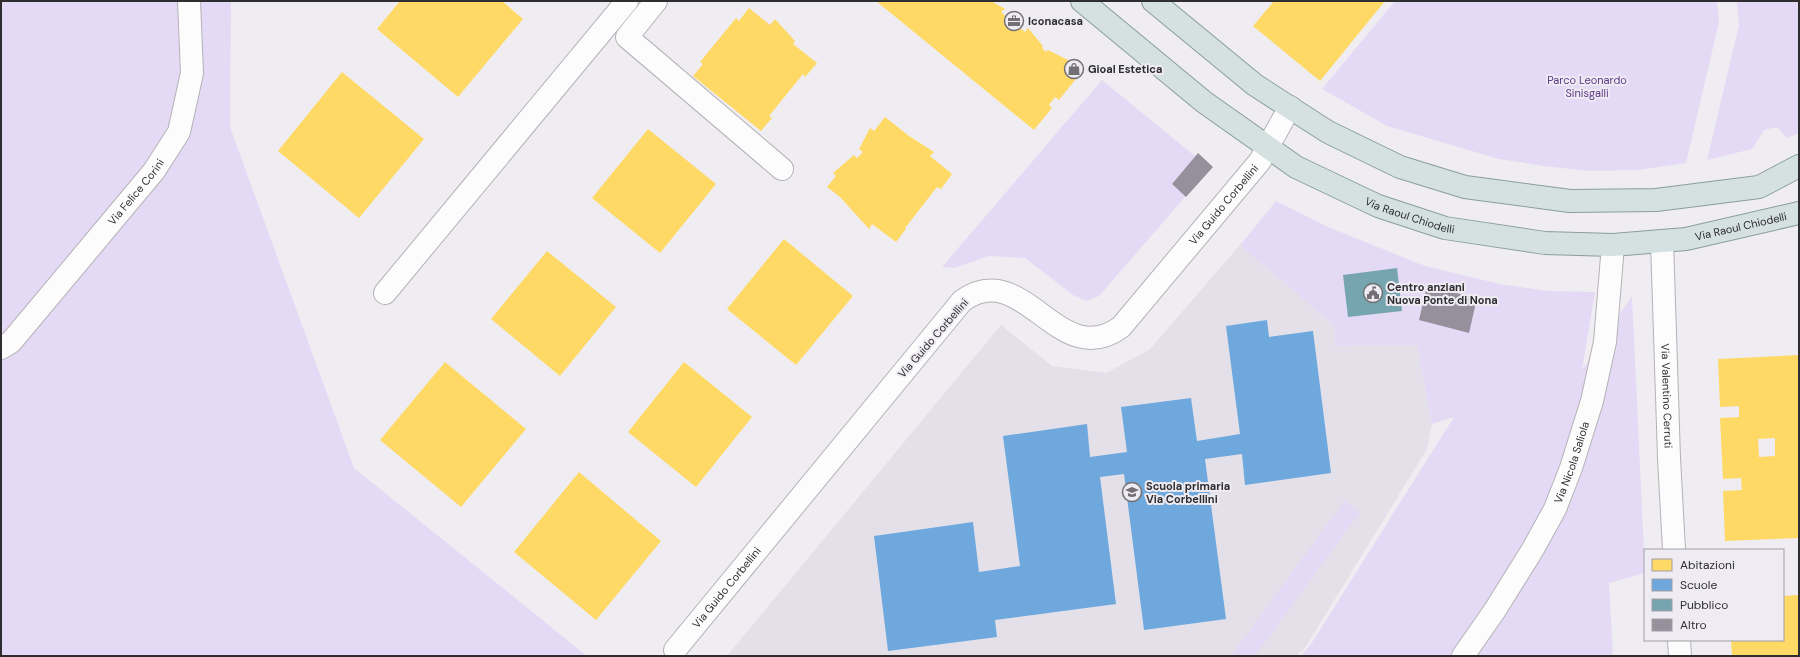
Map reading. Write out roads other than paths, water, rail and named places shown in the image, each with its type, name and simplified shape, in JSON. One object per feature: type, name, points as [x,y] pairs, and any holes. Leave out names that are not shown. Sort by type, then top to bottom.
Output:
[{"type":"main road","name":"Via Raoul Chiodelli","points":[[1082,1],[1204,102],[1296,167],[1378,206],[1445,228],[1545,243],[1613,245],[1686,239],[1799,213]]},
{"type":"main road","points":[[1153,1],[1255,85],[1328,132],[1400,167],[1465,187],[1570,201],[1656,200],[1759,187],[1799,166]]},
{"type":"street","name":"Via Felice Corini","points":[[1,348],[11,342],[154,172],[179,132],[192,73],[189,1]]},
{"type":"street","points":[[385,293],[627,1]]},
{"type":"street","points":[[656,1],[627,37],[782,169]]},
{"type":"street","name":"Via Guido Corbellini","points":[[675,650],[962,301],[970,296],[991,290],[1012,295],[1074,335],[1088,339],[1102,337],[1112,333],[1121,327],[1260,161],[1290,107]]},
{"type":"street","name":"Via Valentino Cerruti","points":[[1662,241],[1669,458],[1674,549]]},
{"type":"street","name":"Via Nicola Saliola","points":[[1463,656],[1495,610],[1533,549],[1555,510],[1571,468],[1592,401],[1605,342],[1613,245]]},
{"type":"street","points":[[1679,641],[1680,656]]},
{"type":"place","name":"Iconacasa","points":[[1014,21]]},
{"type":"place","name":"Gioal Estetica","points":[[1074,69]]},
{"type":"place","name":"Centro anziani Nuova Ponte di Nona","points":[[1373,293]]},
{"type":"place","name":"Scuola primaria Via Corbellini","points":[[1132,492]]},
{"type":"park label","name":"Parco Leonardo Sinisgalli","points":[[1587,86]]}]
